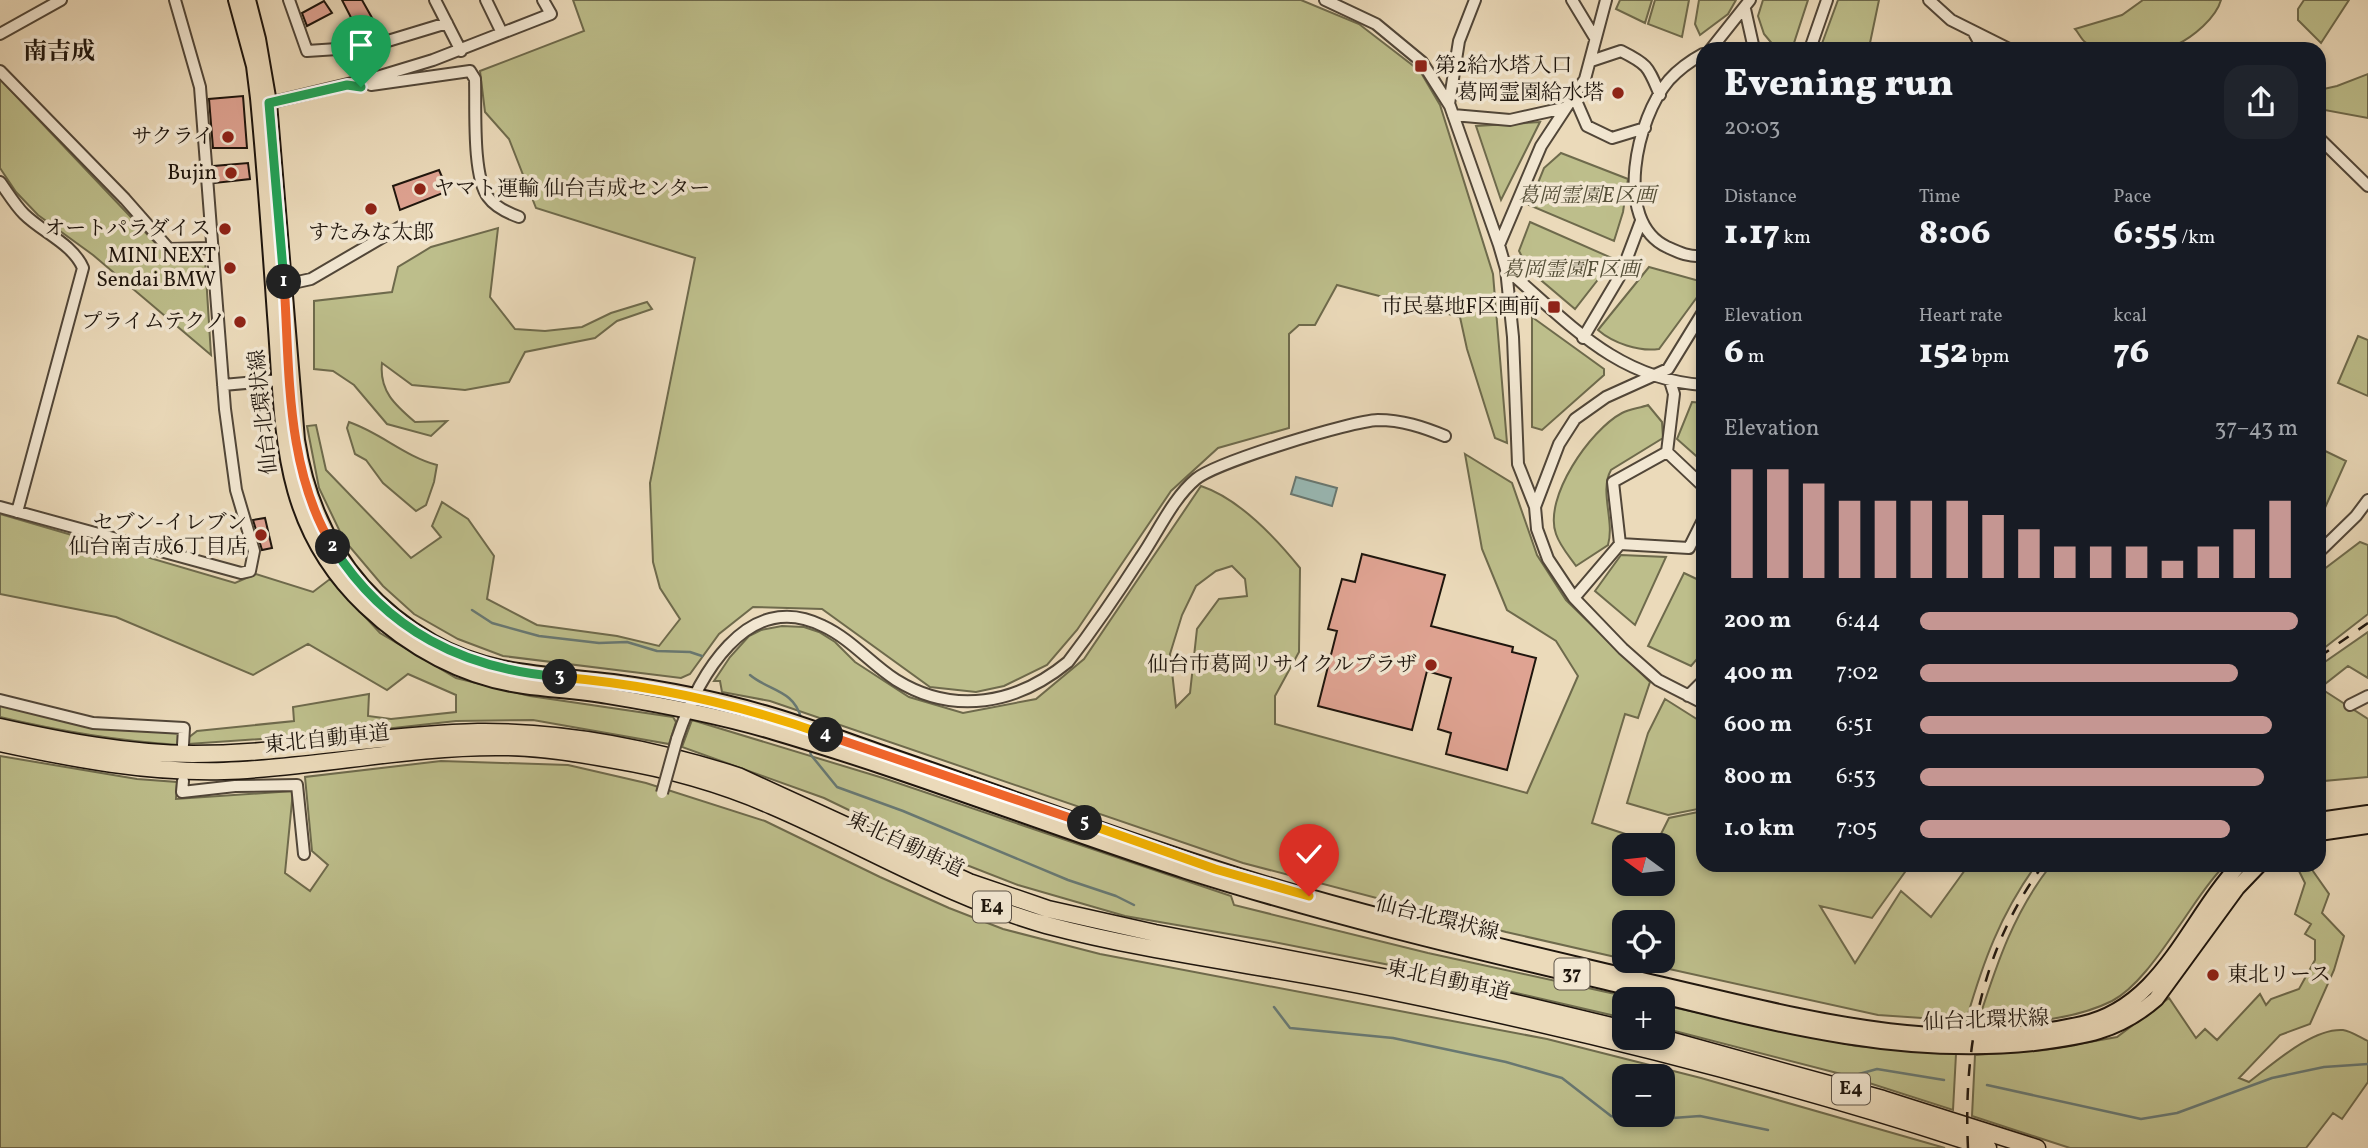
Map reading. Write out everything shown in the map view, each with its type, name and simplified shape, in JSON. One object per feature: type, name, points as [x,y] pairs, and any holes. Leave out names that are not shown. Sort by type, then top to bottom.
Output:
[{"type":"highway","name":"東北自動車道","points":[[0,727],[98,746],[180,754],[255,752],[406,736],[479,732],[563,737],[612,744],[738,776],[969,881],[1048,909],[1155,933],[1494,998],[1612,1025]]},
{"type":"highway","name":"東北自動車道","points":[[0,743],[118,765],[220,771],[400,752],[501,747],[540,749],[617,760],[701,781],[769,804],[960,894],[1042,924],[1145,948],[1361,985],[1616,1040],[1780,1083],[1988,1148]]},
{"type":"highway","name":"E4","points":[[1675,1042],[1883,1099],[2038,1148]]},
{"type":"main road","name":"仙台北環状線","points":[[236,0],[248,40],[258,99],[284,445],[293,489],[315,541],[352,593],[384,623],[431,655],[482,677],[523,686],[606,695],[769,730],[1179,869],[1353,920],[1858,1040],[1909,1045],[1999,1046],[2077,1037],[2117,1026],[2143,1010],[2168,985],[2222,906],[2253,872]]},
{"type":"main road","name":"仙台北環状線","points":[[248,0],[258,38],[269,103],[297,440],[307,493],[328,539],[374,599],[413,630],[478,663],[510,672],[612,682],[694,696],[765,713],[1184,858],[1295,892],[1478,940],[1797,1016],[1900,1033],[1986,1036],[2087,1023],[2117,1012],[2154,981],[2234,872]]},
{"type":"main road","points":[[2326,819],[2368,813]]},
{"type":"main road","points":[[2326,832],[2368,825]]},
{"type":"street","points":[[0,34],[61,0]]},
{"type":"street","points":[[0,507],[241,573],[250,571],[254,551],[236,490],[223,385],[200,87],[175,0]]},
{"type":"street","points":[[435,0],[461,51]]},
{"type":"street","points":[[486,0],[502,33]]},
{"type":"street","points":[[269,103],[347,85],[461,51],[551,14],[543,0]]},
{"type":"street","points":[[1325,0],[1376,24],[1413,54],[1422,62],[1451,110],[1506,270],[1513,337],[1517,464],[1535,507],[1536,528],[1548,559],[1574,598],[1658,680],[1696,700]]},
{"type":"street","points":[[1451,110],[1459,41],[1475,0]]},
{"type":"street","points":[[1572,0],[1595,38]]},
{"type":"street","points":[[1499,244],[1532,164],[1564,108],[1585,79],[1606,0]]},
{"type":"street","points":[[1812,42],[1827,0]]},
{"type":"street","points":[[1929,0],[1951,20],[1995,42]]},
{"type":"street","points":[[293,1],[307,51],[368,47],[447,23]]},
{"type":"street","points":[[1717,42],[1747,4]]},
{"type":"street","points":[[1747,4],[1754,42]]},
{"type":"street","points":[[1973,31],[1979,42]]},
{"type":"street","points":[[1591,61],[1621,51],[1645,64],[1660,95]]},
{"type":"street","points":[[1696,58],[1668,81],[1660,95],[1645,128],[1635,174],[1636,206],[1644,229],[1661,244],[1688,257],[1696,256]]},
{"type":"street","points":[[0,71],[125,199],[169,249],[213,248]]},
{"type":"street","points":[[347,85],[361,87],[470,71],[475,79],[478,172],[487,197],[507,212],[519,217]]},
{"type":"street","points":[[1574,96],[1587,126],[1612,138],[1645,128]]},
{"type":"street","points":[[1451,110],[1510,120],[1564,108]]},
{"type":"street","points":[[2326,145],[2368,186]]},
{"type":"street","points":[[0,182],[24,214],[68,248],[79,259],[83,268],[17,512]]},
{"type":"street","points":[[1583,338],[1621,274],[1641,221]]},
{"type":"street","points":[[284,285],[311,279],[400,227]]},
{"type":"street","points":[[1506,270],[1583,338],[1608,355],[1651,376],[1696,383]]},
{"type":"street","points":[[1535,507],[1559,444],[1575,419],[1606,397],[1668,369],[1696,323]]},
{"type":"street","points":[[223,385],[280,380]]},
{"type":"street","points":[[1667,452],[1674,394],[1670,381]]},
{"type":"street","points":[[662,793],[686,711],[730,643],[745,630],[771,619],[798,618],[834,631],[896,680],[919,691],[956,702],[991,701],[1037,684],[1068,662],[1119,591],[1173,508],[1201,476],[1217,466],[1354,424],[1376,420],[1420,425],[1445,436]]},
{"type":"street","points":[[1574,598],[1620,544],[1613,482],[1667,452]]},
{"type":"street","points":[[1667,452],[1696,479]]},
{"type":"street","points":[[2326,545],[2356,516],[2368,500]]},
{"type":"street","points":[[1620,544],[1689,548],[1696,534]]},
{"type":"street","points":[[1688,696],[1696,688]]},
{"type":"street","points":[[2350,705],[2368,696]]},
{"type":"street","points":[[0,700],[93,723],[184,728],[183,745]]},
{"type":"street","points":[[183,781],[183,792],[235,786],[297,785],[304,854]]},
{"type":"green space","points":[[573,0],[1301,0],[1359,24],[1420,71],[1440,105],[1493,274],[1507,443],[1495,438],[1467,349],[1460,317],[1337,285],[1315,325],[1299,325],[1289,334],[1289,428],[1218,448],[1171,491],[1077,630],[1047,665],[1004,686],[976,692],[930,687],[822,609],[753,607],[719,634],[690,674],[681,678],[503,656],[458,639],[414,614],[383,586],[344,540],[319,488],[307,426],[316,425],[326,470],[411,558],[441,537],[432,526],[442,502],[468,519],[494,556],[487,599],[537,625],[617,636],[659,646],[680,619],[660,588],[653,562],[650,483],[695,258],[536,208],[509,139],[485,112],[480,71],[584,31]]},
{"type":"green space","points":[[1620,0],[1652,0],[1645,23],[1616,9]]},
{"type":"green space","points":[[1655,0],[1689,0],[1682,37],[1648,24]]},
{"type":"green space","points":[[1699,0],[1736,0],[1728,14],[1700,35],[1695,24]]},
{"type":"green space","points":[[1763,0],[1808,0],[1794,42],[1771,42],[1764,34],[1758,16]]},
{"type":"green space","points":[[1838,0],[1879,0],[1870,42],[1823,42]]},
{"type":"green space","points":[[2143,0],[2221,0],[2214,14],[2183,42],[2085,42],[2075,29],[2122,15]]},
{"type":"green space","points":[[2304,0],[2349,0],[2322,42],[2298,20],[2298,9]]},
{"type":"green space","points":[[2368,74],[2368,118],[2326,110],[2326,88]]},
{"type":"green space","points":[[0,79],[163,251],[198,253],[205,260],[211,355],[93,255],[38,215],[16,192],[0,168]]},
{"type":"green space","points":[[1540,122],[1501,200],[1476,126]]},
{"type":"green space","name":"葛岡霊園E区画","points":[[1561,153],[1628,179],[1623,212],[1614,241],[1529,205],[1544,168]]},
{"type":"green space","name":"葛岡霊園F区画","points":[[1530,222],[1614,259],[1575,309],[1529,270],[1519,251]]},
{"type":"green space","points":[[498,228],[490,297],[515,329],[545,331],[582,327],[611,313],[647,302],[652,309],[617,321],[595,338],[525,352],[509,382],[465,390],[412,385],[382,363],[386,389],[408,416],[415,422],[447,421],[431,436],[387,424],[354,385],[333,371],[314,369],[314,301],[392,292],[398,267],[431,247]]},
{"type":"green space","points":[[1649,267],[1696,280],[1696,299],[1659,349],[1627,346],[1598,330]]},
{"type":"green space","points":[[1532,317],[1604,369],[1604,375],[1542,430],[1532,427]]},
{"type":"green space","points":[[2358,336],[2368,340],[2368,396],[2338,383]]},
{"type":"green space","points":[[1692,402],[1696,402],[1696,456],[1677,439]]},
{"type":"green space","points":[[1648,405],[1662,422],[1663,438],[1611,470],[1606,487],[1610,526],[1608,545],[1576,566],[1556,534],[1556,502],[1563,484],[1572,466],[1596,434],[1625,412]]},
{"type":"green space","points":[[349,422],[437,465],[426,505],[416,511],[383,483],[366,460],[355,454],[347,428]]},
{"type":"green space","points":[[2326,451],[2346,461],[2326,506]]},
{"type":"green space","points":[[1465,454],[1512,483],[1537,555],[1566,600],[1650,682],[1638,718],[1625,714],[1592,823],[1622,833],[1612,833],[1612,896],[1675,896],[1675,833],[1662,833],[1669,818],[1696,812],[1696,872],[1905,872],[1872,918],[1820,906],[1855,963],[1901,891],[1931,917],[1964,872],[2031,872],[2012,902],[1994,940],[1966,1021],[1878,1015],[1675,970],[1675,910],[1612,910],[1612,956],[1506,932],[1243,863],[770,701],[722,692],[720,681],[714,681],[730,657],[749,636],[761,630],[782,626],[804,627],[835,642],[855,662],[909,697],[963,713],[1036,699],[1084,659],[1201,486],[1243,509],[1300,568],[1299,652],[1275,696],[1275,724],[1527,793],[1578,676],[1556,641],[1507,610],[1482,549]],"holes":[[[1232,566],[1245,579],[1247,596],[1219,599],[1197,629],[1190,693],[1176,707],[1170,654],[1182,615],[1196,586],[1216,571]]]},
{"type":"green space","points":[[0,514],[235,583],[256,574],[313,592],[330,579],[380,633],[456,678],[530,696],[673,717],[676,722],[669,744],[533,720],[456,721],[349,733],[188,744],[188,738],[197,731],[294,721],[293,707],[369,694],[368,716],[391,719],[456,712],[456,695],[408,674],[387,690],[308,644],[253,675],[116,617],[0,594]]},
{"type":"green space","points":[[2360,542],[2368,545],[2368,614],[2326,647],[2326,568]]},
{"type":"green space","points":[[1621,555],[1666,557],[1635,625],[1595,591]]},
{"type":"green space","points":[[1684,573],[1696,579],[1696,660],[1691,666],[1648,646]]},
{"type":"green space","points":[[2368,632],[2368,678],[2348,666],[2326,683],[2326,661]]},
{"type":"green space","points":[[2326,692],[2368,719],[2368,777],[2326,781]]},
{"type":"green space","points":[[1665,699],[1696,719],[1696,809],[1668,815],[1627,803],[1648,733]]},
{"type":"green space","points":[[0,704],[173,730],[180,734],[179,745],[89,735],[0,717]]},
{"type":"green space","points":[[692,720],[883,778],[1231,896],[1234,905],[1428,953],[1612,993],[1612,1015],[1425,972],[1125,916],[1018,885],[946,857],[824,798],[682,747]]},
{"type":"green space","points":[[0,756],[137,779],[177,782],[176,799],[293,791],[285,873],[310,891],[328,865],[312,851],[305,777],[441,761],[568,765],[646,783],[765,821],[880,877],[1003,929],[1100,954],[1547,1039],[1646,1064],[1612,1064],[1612,1127],[1675,1127],[1675,1071],[1945,1148],[0,1148]]},
{"type":"green space","points":[[2046,872],[2219,872],[2148,969],[2112,1001],[2067,1016],[1986,1026],[1985,1020],[1979,1019],[2000,958]]},
{"type":"green space","points":[[2300,872],[2314,872],[2329,894],[2322,913],[2344,936],[2334,970],[2310,1024],[2280,1035],[2239,1078],[2249,1082],[2293,1048],[2331,1031],[2343,1030],[2368,1041],[2368,1082],[2342,1119],[2333,1113],[2306,1148],[2070,1148],[1972,1116],[1975,1055],[2045,1050],[2117,1037],[2169,998],[2196,1038],[2205,1029],[2217,1040],[2260,994],[2266,1005],[2271,999],[2299,989],[2315,960],[2315,940],[2305,934],[2311,924],[2295,914],[2305,883]]},
{"type":"green space","points":[[1675,1008],[1856,1046],[1956,1054],[1953,1110],[1841,1074],[1675,1031]]},
{"type":"water","points":[[1296,477],[1337,488],[1332,506],[1291,494]]},
{"type":"building","points":[[342,0],[362,0],[380,32],[362,39]]},
{"type":"building","points":[[324,1],[332,13],[307,26],[302,13]]},
{"type":"building","points":[[243,96],[247,148],[213,148],[209,99]]},
{"type":"building","name":"Bujin","points":[[248,163],[250,179],[215,183],[214,166]]},
{"type":"building","name":"ヤマト運輸 仙台吉成センター","points":[[439,170],[448,191],[400,210],[393,186]]},
{"type":"building","name":"セブン-イレブン 仙台南吉成6丁目店","points":[[265,518],[272,548],[262,550],[253,520]]},
{"type":"building","name":"仙台市葛岡リサイクルプラザ","points":[[1362,554],[1445,575],[1431,626],[1513,647],[1512,652],[1536,658],[1507,770],[1446,754],[1451,733],[1438,729],[1451,678],[1427,671],[1412,730],[1318,706],[1337,631],[1328,629],[1342,579],[1355,582]]},
{"type":"waterway","points":[[472,610],[492,623],[539,636],[599,643],[627,642],[657,651],[690,652],[702,656]]},
{"type":"waterway","points":[[750,675],[787,696],[798,709],[801,718]]},
{"type":"waterway","points":[[809,748],[811,755],[837,787],[1134,905]]},
{"type":"waterway","points":[[1274,1007],[1290,1028],[1393,1038],[1506,1062],[1562,1078],[1611,1116],[1632,1121],[1700,1116],[1768,1130]]},
{"type":"waterway","points":[[1987,1085],[2141,1119],[2177,1113],[2272,1078],[2324,1067],[2368,1064]]},
{"type":"waterway","points":[[1859,1074],[1877,1069],[1944,1080]]},
{"type":"railway","points":[[2326,652],[2368,623]]},
{"type":"railway","points":[[1968,1148],[1969,1073],[1981,999],[2005,929],[2039,872]]},
{"type":"place","name":"第2給水塔入口","points":[[1421,66]]},
{"type":"place","name":"葛岡霊園給水塔","points":[[1618,93]]},
{"type":"place","name":"サクライ","points":[[228,137]]},
{"type":"place","name":"Bujin","points":[[231,173]]},
{"type":"place","name":"ヤマト運輸 仙台吉成センター","points":[[420,189]]},
{"type":"place","name":"すたみな太郎","points":[[371,209]]},
{"type":"place","name":"オートパラダイス","points":[[225,229]]},
{"type":"place","name":"MINI NEXT Sendai BMW","points":[[230,268]]},
{"type":"place","name":"市民墓地F区画前","points":[[1554,307]]},
{"type":"place","name":"プライムテクノ","points":[[240,322]]},
{"type":"place","name":"セブン-イレブン 仙台南吉成6丁目店","points":[[261,535]]},
{"type":"place","name":"仙台市葛岡リサイクルプラザ","points":[[1431,665]]},
{"type":"place","name":"東北リース","points":[[2213,975]]},
{"type":"district","name":"南吉成","points":[[59,53]]},
{"type":"route","points":[[361,87],[347,85],[269,103],[291,381],[301,467],[307,493],[328,539],[374,599],[413,630],[458,656],[478,663],[510,672],[673,691],[765,713],[1184,858],[1309,896]]}]
